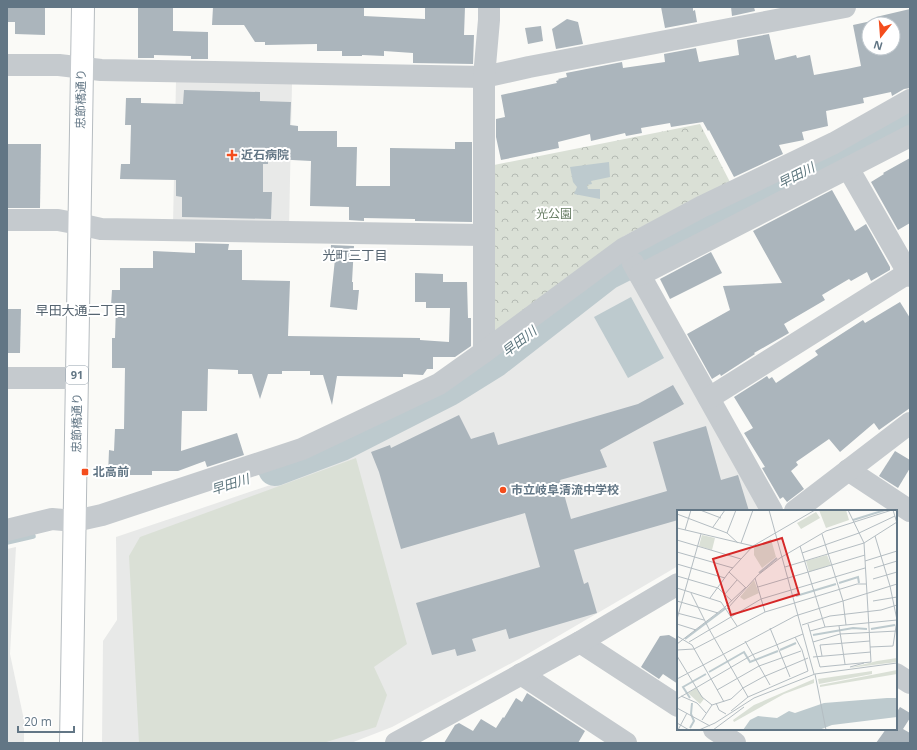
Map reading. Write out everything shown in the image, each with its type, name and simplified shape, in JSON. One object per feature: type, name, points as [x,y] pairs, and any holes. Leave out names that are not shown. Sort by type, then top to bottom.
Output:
[{"type":"main road","name":"忠節橋通り","points":[[71,743],[83,7]]},
{"type":"street","points":[[484,352],[484,77],[489,7]]},
{"type":"street","points":[[7,65],[59,65],[101,70],[484,77],[529,67],[845,7]]},
{"type":"street","points":[[7,530],[52,520],[75,521],[109,513],[302,449],[439,384],[484,352],[632,262],[701,207],[834,143],[910,100]]},
{"type":"street","points":[[632,262],[848,168],[910,136]]},
{"type":"street","points":[[709,398],[909,274],[848,168]]},
{"type":"street","points":[[7,220],[58,220],[101,229],[483,235]]},
{"type":"street","points":[[632,262],[771,510]]},
{"type":"street","points":[[7,378],[77,378]]},
{"type":"street","points":[[795,510],[910,423]]},
{"type":"street","points":[[848,470],[910,511]]},
{"type":"street","points":[[396,743],[580,642],[677,585]]},
{"type":"street","points":[[580,642],[677,705]]},
{"type":"street","points":[[521,674],[626,743]]},
{"type":"street","points":[[897,675],[910,683]]},
{"type":"street","points":[[716,730],[735,743]]},
{"type":"shaded area","name":"近石病院","points":[[176,81],[292,84],[289,228],[173,225]]},
{"type":"shaded area","points":[[609,162],[610,177],[591,181],[592,184],[587,185],[588,189],[600,189],[600,199],[574,194],[577,187],[573,182],[570,167]]},
{"type":"shaded area","name":"市立岐阜清流中学校","points":[[629,275],[761,510],[677,510],[677,567],[519,659],[392,727],[351,743],[102,743],[103,641],[117,620],[116,537],[318,469],[466,391]]},
{"type":"shaded area","points":[[631,297],[664,358],[628,378],[594,317]]},
{"type":"shaded area","points":[[16,547],[10,654],[24,720],[24,743],[7,743],[7,549]]},
{"type":"green space","name":"光公園","points":[[700,124],[730,182],[624,236],[496,333],[492,331],[494,165]]},
{"type":"green space","points":[[356,458],[407,644],[374,667],[387,695],[376,727],[323,743],[139,743],[129,556],[140,537]]},
{"type":"building","points":[[7,7],[45,7],[45,35],[15,34],[15,22],[7,22]]},
{"type":"building","points":[[138,7],[173,7],[173,31],[208,32],[208,59],[191,59],[191,56],[154,55],[154,58],[138,58]]},
{"type":"building","points":[[213,7],[364,7],[364,16],[425,19],[425,7],[465,7],[464,35],[474,35],[473,64],[413,63],[413,53],[384,51],[384,56],[342,56],[342,51],[317,51],[317,44],[265,45],[265,42],[255,42],[244,25],[212,25]]},
{"type":"building","points":[[661,7],[693,7],[697,22],[665,28]]},
{"type":"building","points":[[731,7],[754,7],[755,11],[732,16]]},
{"type":"building","points":[[910,9],[910,88],[904,89],[892,96],[891,92],[863,98],[864,103],[826,111],[828,126],[802,132],[804,140],[779,145],[783,154],[734,177],[709,130],[708,131],[703,122],[671,127],[670,123],[641,128],[642,133],[626,136],[625,133],[591,141],[590,134],[558,142],[559,148],[501,160],[496,137],[496,119],[505,117],[501,95],[557,83],[556,81],[559,80],[558,79],[567,77],[566,73],[622,62],[623,68],[665,62],[664,54],[696,48],[699,62],[739,55],[737,40],[769,34],[775,60],[796,55],[797,58],[810,55],[814,75],[847,69],[861,66],[853,25],[861,23],[861,56],[901,56],[901,16],[880,16]]},
{"type":"building","points":[[567,19],[578,22],[583,44],[556,49],[552,29]]},
{"type":"building","points":[[541,26],[543,41],[528,44],[525,28]]},
{"type":"building","points":[[184,90],[260,92],[260,101],[291,102],[290,125],[298,126],[298,131],[337,131],[337,147],[357,147],[356,186],[390,186],[390,148],[455,149],[455,142],[472,142],[472,222],[364,218],[364,221],[349,220],[349,207],[310,206],[311,161],[274,159],[268,160],[268,164],[263,164],[263,192],[272,192],[271,219],[182,217],[182,197],[176,196],[176,180],[120,179],[121,164],[130,164],[131,125],[125,125],[126,98],[141,98],[141,103],[183,104]]},
{"type":"building","points":[[7,144],[41,144],[40,208],[7,208]]},
{"type":"building","points":[[910,158],[910,223],[898,230],[871,182],[884,174],[883,173]]},
{"type":"building","points":[[832,190],[855,231],[866,224],[890,267],[890,270],[871,281],[867,272],[851,281],[849,279],[822,295],[825,300],[784,324],[789,333],[754,353],[755,354],[721,376],[720,374],[712,379],[687,334],[730,310],[723,286],[782,283],[753,231]]},
{"type":"building","points":[[195,243],[229,244],[228,250],[242,250],[242,280],[290,281],[288,336],[420,338],[420,340],[449,342],[450,308],[426,308],[426,302],[415,302],[415,273],[443,274],[443,282],[467,282],[468,318],[471,318],[471,346],[455,357],[433,357],[433,369],[427,369],[423,375],[403,374],[403,377],[337,376],[332,405],[323,375],[310,375],[310,371],[282,371],[282,374],[268,374],[260,399],[252,374],[238,374],[238,370],[208,369],[207,411],[182,411],[181,451],[237,433],[244,455],[207,467],[205,461],[178,471],[152,471],[152,475],[108,475],[109,450],[114,451],[115,429],[124,429],[125,368],[112,368],[112,338],[115,338],[116,306],[111,306],[112,290],[120,290],[120,268],[153,268],[153,251],[195,253]]},
{"type":"building","points":[[331,245],[354,246],[352,282],[353,290],[359,290],[357,310],[330,307],[335,259],[330,259]]},
{"type":"building","points":[[711,252],[722,273],[670,299],[660,279]]},
{"type":"building","points":[[900,302],[910,318],[910,408],[879,430],[874,423],[840,452],[829,439],[796,462],[798,465],[791,471],[804,489],[787,502],[783,497],[780,499],[762,468],[765,467],[744,433],[753,428],[734,397],[767,376],[769,379],[772,377],[776,383],[818,355],[815,351],[863,320],[865,323]]},
{"type":"building","points":[[7,309],[21,309],[20,353],[7,353]]},
{"type":"building","points":[[673,385],[684,404],[600,450],[607,467],[560,480],[571,519],[667,491],[653,442],[706,426],[721,480],[738,475],[749,510],[677,510],[677,520],[574,550],[584,584],[588,582],[597,613],[509,639],[506,629],[472,639],[476,651],[457,656],[455,649],[432,655],[416,603],[540,567],[525,513],[401,549],[379,472],[371,452],[390,445],[391,448],[459,415],[471,439],[494,432],[498,445],[638,404]]},
{"type":"building","points":[[895,451],[910,460],[910,468],[898,488],[879,476]]},
{"type":"building","points":[[669,635],[677,639],[677,683],[663,674],[659,679],[641,667],[660,636]]},
{"type":"building","points":[[527,693],[585,731],[578,743],[444,743],[455,725],[459,723],[473,731],[481,719],[496,728],[516,698],[522,702]]},
{"type":"building","points":[[900,707],[910,713],[910,718],[903,729],[910,733],[910,743],[876,743],[885,730],[897,730],[897,712]]},
{"type":"waterway","name":"早田川","points":[[275,469],[341,444],[449,389],[494,361],[607,273],[730,211],[910,116]]},
{"type":"waterway","name":"早田川","points":[[7,542],[33,536]]},
{"type":"place","name":"近石病院","points":[[232,155]]},
{"type":"place","name":"北高前","points":[[85,472]]},
{"type":"place","name":"市立岐阜清流中学校","points":[[503,490]]},
{"type":"district","name":"光町三丁目","points":[[355,255]]},
{"type":"district","name":"早田大通二丁目","points":[[81,310]]}]
